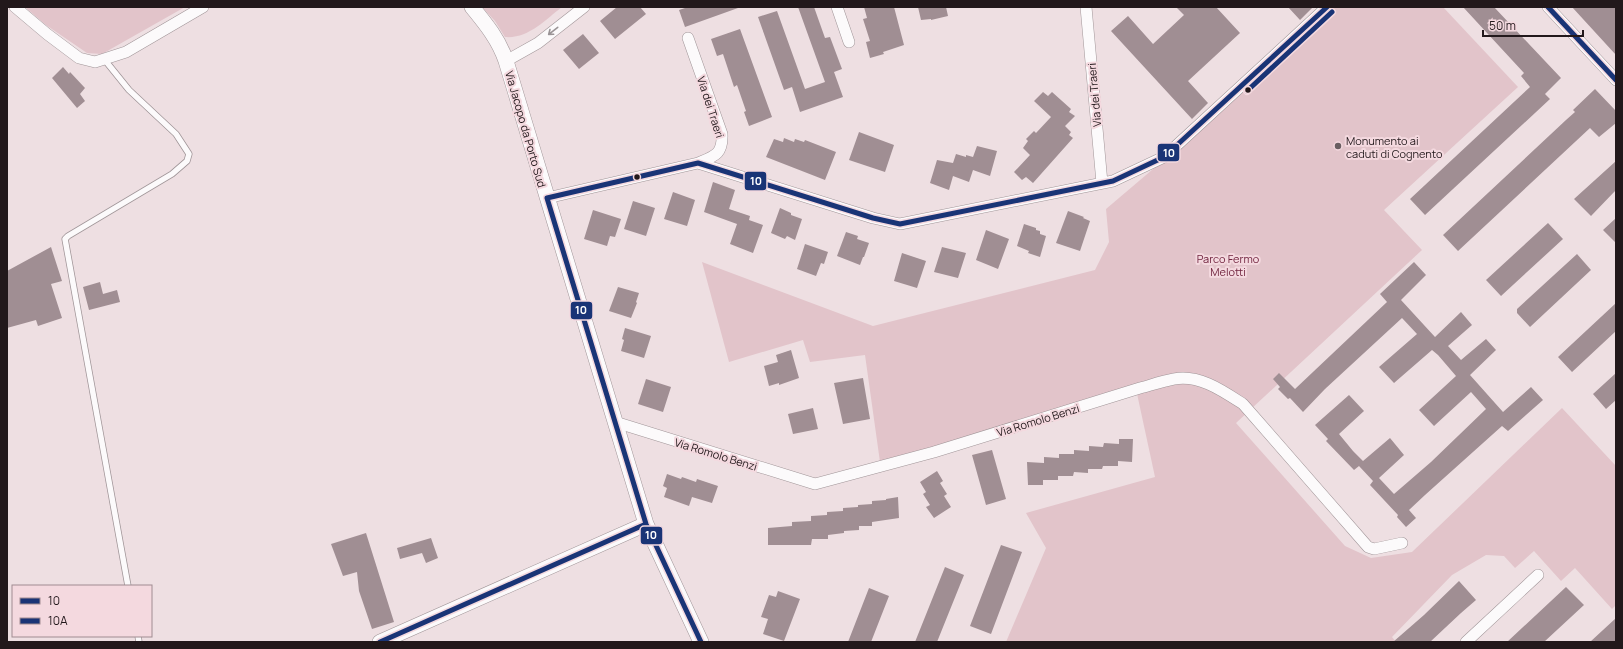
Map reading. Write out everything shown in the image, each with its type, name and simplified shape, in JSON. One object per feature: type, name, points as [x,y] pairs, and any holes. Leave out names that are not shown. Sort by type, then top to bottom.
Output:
[{"type":"street","points":[[15,7],[47,34],[80,58],[95,62],[126,52],[203,7]]},
{"type":"street","name":"Via Jacopo da Porto Sud","points":[[472,7],[501,47],[646,524],[701,642]]},
{"type":"street","points":[[506,61],[538,43],[584,7]]},
{"type":"street","points":[[837,7],[849,42]]},
{"type":"street","name":"Via dei Traeri","points":[[1086,7],[1102,183]]},
{"type":"street","points":[[698,163],[873,218],[900,224],[1113,181],[1164,157],[1327,7]]},
{"type":"street","points":[[1548,7],[1616,80]]},
{"type":"street","name":"Via dei Traeri","points":[[547,198],[698,163],[716,156],[723,146],[722,134],[688,38]]},
{"type":"street","name":"Via Romolo Benzi","points":[[614,422],[815,484],[934,452],[1140,388],[1175,379],[1190,379],[1206,382],[1226,392],[1243,404],[1368,547],[1374,549],[1402,543]]},
{"type":"street","points":[[380,642],[646,524]]},
{"type":"street","points":[[1466,642],[1538,576]]},
{"type":"lane","points":[[104,59],[129,90],[176,134],[189,154],[188,161],[172,174],[65,239],[128,585]]},
{"type":"green space","points":[[25,7],[185,7],[102,54],[87,53],[46,25]]},
{"type":"green space","points":[[482,7],[562,7],[543,23],[529,32],[513,37],[505,37],[495,21]]},
{"type":"green space","name":"Parco Fermo Melotti","points":[[1332,7],[1443,7],[1518,87],[1384,210],[1422,250],[1236,423],[1345,546],[1371,558],[1412,552],[1562,408],[1616,466],[1616,605],[1612,609],[1575,568],[1561,581],[1534,551],[1515,568],[1504,556],[1486,555],[1452,575],[1392,637],[1396,642],[1006,642],[1046,548],[1026,513],[1155,477],[1136,389],[880,462],[865,355],[810,362],[803,340],[729,362],[702,262],[873,326],[1095,270],[1109,242],[1106,209],[1179,147]]},
{"type":"building","points":[[617,7],[640,7],[646,14],[615,39],[600,21]]},
{"type":"building","points":[[688,7],[738,8],[685,27],[679,10]]},
{"type":"building","points":[[798,7],[814,7],[825,38],[830,37],[842,69],[834,72],[843,97],[800,112],[792,87],[784,90],[758,17],[777,11],[805,89],[825,82]]},
{"type":"building","points":[[864,7],[894,7],[904,45],[883,52],[884,54],[870,58],[866,42],[870,41],[863,19],[867,18]]},
{"type":"building","points":[[918,7],[946,7],[948,16],[931,20],[921,20]]},
{"type":"building","points":[[1176,7],[1216,7],[1240,33],[1188,81],[1208,103],[1192,119],[1111,31],[1128,16],[1153,44],[1184,15]]},
{"type":"building","points":[[1288,7],[1313,7],[1300,20]]},
{"type":"building","points":[[1463,7],[1494,7],[1561,78],[1545,94],[1550,99],[1425,215],[1410,199],[1530,87],[1521,76],[1524,73]]},
{"type":"building","points":[[1572,7],[1616,7],[1616,55]]},
{"type":"building","points":[[740,29],[772,117],[749,126],[744,112],[746,111],[737,85],[734,87],[723,54],[717,56],[711,39]]},
{"type":"building","points":[[583,34],[599,53],[579,69],[563,50]]},
{"type":"building","points":[[63,67],[69,74],[70,72],[85,88],[80,94],[85,101],[77,108],[52,78]]},
{"type":"building","points":[[1595,89],[1616,111],[1616,123],[1599,137],[1590,128],[1458,251],[1443,235],[1575,112],[1573,110]]},
{"type":"building","points":[[1043,92],[1048,96],[1052,92],[1071,109],[1069,112],[1075,116],[1065,126],[1071,132],[1069,135],[1073,138],[1033,183],[1026,177],[1022,180],[1014,172],[1030,155],[1023,148],[1028,141],[1026,139],[1034,131],[1036,133],[1051,117],[1034,101]]},
{"type":"building","points":[[859,132],[894,145],[885,172],[849,160]]},
{"type":"building","points":[[784,138],[794,142],[795,139],[804,142],[805,140],[836,152],[825,180],[766,157],[774,139],[783,142]]},
{"type":"building","points":[[977,146],[997,151],[990,176],[973,170],[969,182],[953,176],[949,190],[930,183],[937,160],[953,163],[956,154],[966,157],[966,155],[973,157]]},
{"type":"building","points":[[1616,161],[1616,190],[1591,216],[1574,199]]},
{"type":"building","points":[[713,182],[735,190],[729,209],[750,216],[749,220],[763,225],[753,253],[730,244],[737,224],[704,212]]},
{"type":"building","points":[[673,192],[695,200],[687,226],[664,219]]},
{"type":"building","points":[[633,201],[655,208],[646,236],[624,229]]},
{"type":"building","points":[[780,208],[791,213],[791,215],[802,219],[795,240],[787,236],[785,239],[771,233]]},
{"type":"building","points":[[593,210],[621,219],[615,237],[610,236],[607,246],[584,239]]},
{"type":"building","points":[[1068,211],[1090,221],[1080,251],[1056,243]]},
{"type":"building","points":[[1616,218],[1616,243],[1603,230]]},
{"type":"building","points":[[1548,223],[1563,239],[1501,296],[1486,280]]},
{"type":"building","points":[[1024,224],[1036,228],[1036,230],[1040,231],[1040,234],[1046,236],[1040,257],[1028,253],[1029,251],[1017,246]]},
{"type":"building","points":[[986,230],[1009,239],[998,269],[976,260]]},
{"type":"building","points":[[846,232],[858,236],[857,239],[869,243],[860,265],[837,256]]},
{"type":"building","points":[[805,244],[828,252],[824,264],[821,263],[816,276],[797,269]]},
{"type":"building","points":[[51,247],[62,281],[51,284],[62,318],[38,326],[36,320],[7,328],[7,271]]},
{"type":"building","points":[[942,247],[966,253],[958,278],[934,272]]},
{"type":"building","points":[[902,253],[926,261],[917,288],[894,281]]},
{"type":"building","points":[[1577,254],[1591,270],[1530,327],[1517,313],[1517,309]]},
{"type":"building","points":[[1414,262],[1426,275],[1401,300],[1435,337],[1461,312],[1472,325],[1448,346],[1461,360],[1486,339],[1496,350],[1470,375],[1503,412],[1531,387],[1543,400],[1508,431],[1502,426],[1425,495],[1409,510],[1416,518],[1406,527],[1397,517],[1398,515],[1370,485],[1373,481],[1359,466],[1354,470],[1326,441],[1328,439],[1315,425],[1349,395],[1364,411],[1339,434],[1353,451],[1363,461],[1390,438],[1404,455],[1379,478],[1394,494],[1431,462],[1486,409],[1471,392],[1434,426],[1419,410],[1456,376],[1438,355],[1432,350],[1394,383],[1379,367],[1417,334],[1402,318],[1325,389],[1303,412],[1290,398],[1288,399],[1278,389],[1280,387],[1273,379],[1279,373],[1295,389],[1387,302],[1380,294]]},
{"type":"building","points":[[100,282],[103,294],[117,290],[120,302],[89,310],[83,287]]},
{"type":"building","points":[[618,287],[639,293],[631,318],[609,311]]},
{"type":"building","points":[[1616,303],[1616,331],[1572,372],[1558,357]]},
{"type":"building","points":[[625,328],[651,336],[644,358],[621,351]]},
{"type":"building","points":[[791,350],[799,378],[779,385],[779,383],[769,386],[764,366],[778,362],[776,355]]},
{"type":"building","points":[[1616,373],[1616,400],[1606,409],[1593,394]]},
{"type":"building","points":[[863,378],[870,419],[843,424],[834,383]]},
{"type":"building","points":[[646,379],[671,387],[663,412],[638,404]]},
{"type":"building","points":[[813,408],[818,429],[793,434],[788,414]]},
{"type":"building","points":[[1119,439],[1133,439],[1132,462],[1118,461],[1118,466],[1103,466],[1102,469],[1088,469],[1088,473],[1074,472],[1073,476],[1058,476],[1058,480],[1043,480],[1043,485],[1028,485],[1027,462],[1044,463],[1044,457],[1059,458],[1059,454],[1074,454],[1074,450],[1089,451],[1089,446],[1103,447],[1104,443],[1119,444]]},
{"type":"building","points":[[992,450],[1006,499],[986,505],[972,455]]},
{"type":"building","points":[[937,471],[943,481],[940,483],[947,494],[944,496],[951,507],[934,518],[926,507],[930,505],[923,494],[926,492],[920,482]]},
{"type":"building","points":[[667,474],[696,482],[697,479],[718,486],[712,503],[692,497],[689,506],[664,497],[667,488],[663,486]]},
{"type":"building","points":[[898,497],[899,518],[872,522],[872,526],[859,526],[859,530],[844,531],[844,533],[828,535],[828,539],[812,539],[811,545],[768,545],[768,528],[792,526],[792,522],[811,521],[811,516],[827,515],[827,512],[843,511],[843,508],[858,507],[858,505],[872,504],[872,501]]},
{"type":"building","points":[[366,533],[394,622],[372,629],[359,591],[357,572],[343,576],[331,544]]},
{"type":"building","points":[[431,538],[438,558],[426,563],[422,553],[400,559],[397,548]]},
{"type":"building","points":[[1001,545],[1022,552],[991,634],[970,626]]},
{"type":"building","points":[[945,567],[964,575],[937,642],[915,642]]},
{"type":"building","points":[[1459,581],[1476,600],[1430,642],[1393,642],[1424,615]]},
{"type":"building","points":[[1566,587],[1584,605],[1544,642],[1507,642]]},
{"type":"building","points":[[869,588],[889,596],[871,642],[848,642]]},
{"type":"building","points":[[778,591],[800,599],[784,641],[763,634],[768,619],[761,617],[769,595],[776,597]]},
{"type":"building","points":[[1616,618],[1616,642],[1590,642]]},
{"type":"transit line","name":"10","points":[[547,198],[698,163],[873,218],[900,224],[1113,181],[1164,157],[1327,7]]},
{"type":"transit line","name":"10","points":[[1548,7],[1616,80]]},
{"type":"transit line","name":"10A","points":[[1247,91],[1332,12]]},
{"type":"transit line","name":"10","points":[[547,198],[646,524],[701,642]]},
{"type":"transit line","name":"10","points":[[380,642],[646,524]]},
{"type":"place","name":"Monumento ai caduti di Cognento","points":[[1338,146]]}]
